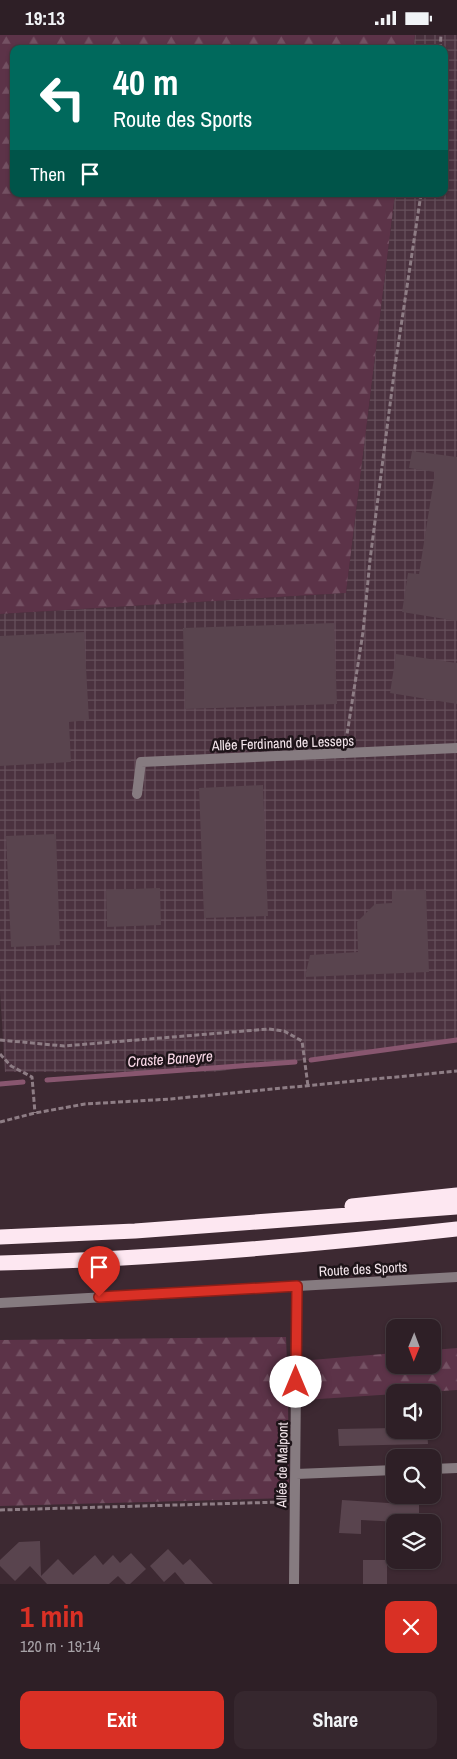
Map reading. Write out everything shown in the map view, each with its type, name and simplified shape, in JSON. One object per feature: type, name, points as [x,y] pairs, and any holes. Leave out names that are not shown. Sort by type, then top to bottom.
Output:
[{"type":"highway","points":[[135,1231],[457,1195]]},
{"type":"highway","points":[[0,1237],[135,1231],[457,1207]]},
{"type":"highway","points":[[311,1246],[457,1229]]},
{"type":"highway","points":[[0,1263],[114,1260],[457,1238]]},
{"type":"street","name":"Allée Ferdinand de Lesseps","points":[[138,794],[141,762],[457,748]]},
{"type":"street","name":"Route des Sports","points":[[0,1303],[457,1277]]},
{"type":"street","name":"Allée de Malpont","points":[[294,1584],[297,1286]]},
{"type":"street","points":[[441,1469],[457,1468]]},
{"type":"street","points":[[296,1474],[386,1471]]},
{"type":"path","points":[[344,754],[363,632],[370,560],[395,366],[421,197]]},
{"type":"path","points":[[0,1040],[64,1046],[269,1029],[284,1031],[302,1041],[308,1086]]},
{"type":"path","points":[[0,1054],[11,1066],[32,1077],[35,1113]]},
{"type":"path","points":[[0,1122],[35,1113],[85,1104],[171,1099],[457,1071]]},
{"type":"path","points":[[0,1509],[295,1502]]},
{"type":"shaded area","points":[[415,35],[457,35],[457,1040],[212,1072],[5,1072],[0,990],[0,614],[346,593],[395,197],[448,197],[448,45],[414,45]]},
{"type":"green space","points":[[0,35],[415,35],[414,45],[10,45],[10,197],[395,197],[346,593],[0,614]]},
{"type":"green space","points":[[286,1337],[287,1362],[386,1354],[386,1374],[441,1374],[441,1349],[457,1348],[457,1390],[441,1391],[441,1384],[386,1384],[386,1395],[288,1401],[289,1498],[0,1506],[0,1340]]},
{"type":"building","points":[[412,451],[457,457],[457,621],[402,612],[408,573],[419,574],[435,472],[409,468]]},
{"type":"building","points":[[334,623],[337,704],[185,709],[183,628]]},
{"type":"building","points":[[84,632],[89,720],[69,722],[71,762],[0,766],[0,636]]},
{"type":"building","points":[[396,654],[457,663],[457,704],[390,693]]},
{"type":"building","points":[[263,785],[268,916],[204,918],[199,788]]},
{"type":"building","points":[[56,834],[60,945],[11,947],[6,836]]},
{"type":"building","points":[[160,888],[161,925],[107,927],[106,890]]},
{"type":"building","points":[[426,890],[429,972],[305,977],[310,955],[358,952],[357,922],[375,904],[392,903],[392,891]]},
{"type":"building","points":[[386,1428],[386,1439],[428,1439],[428,1444],[339,1446],[338,1429]]},
{"type":"building","points":[[342,1500],[419,1505],[419,1514],[386,1514],[386,1521],[361,1520],[361,1534],[339,1533]]},
{"type":"building","points":[[40,1541],[41,1576],[58,1559],[73,1575],[95,1555],[103,1565],[113,1555],[120,1563],[131,1553],[146,1569],[130,1584],[126,1584],[118,1576],[109,1584],[47,1584],[30,1566],[15,1581],[0,1566],[0,1560],[19,1542]]},
{"type":"building","points":[[168,1549],[183,1565],[190,1559],[213,1584],[185,1584],[175,1572],[164,1582],[150,1566]]},
{"type":"building","points":[[363,1560],[386,1560],[387,1584],[363,1584]]},
{"type":"waterway","name":"Craste Baneyre","points":[[311,1060],[457,1040]]},
{"type":"waterway","name":"Craste Baneyre","points":[[47,1080],[295,1062]]},
{"type":"waterway","name":"Craste Baneyre","points":[[0,1084],[23,1082]]},
{"type":"route","points":[[99,1297],[297,1286],[296,1382]]}]
